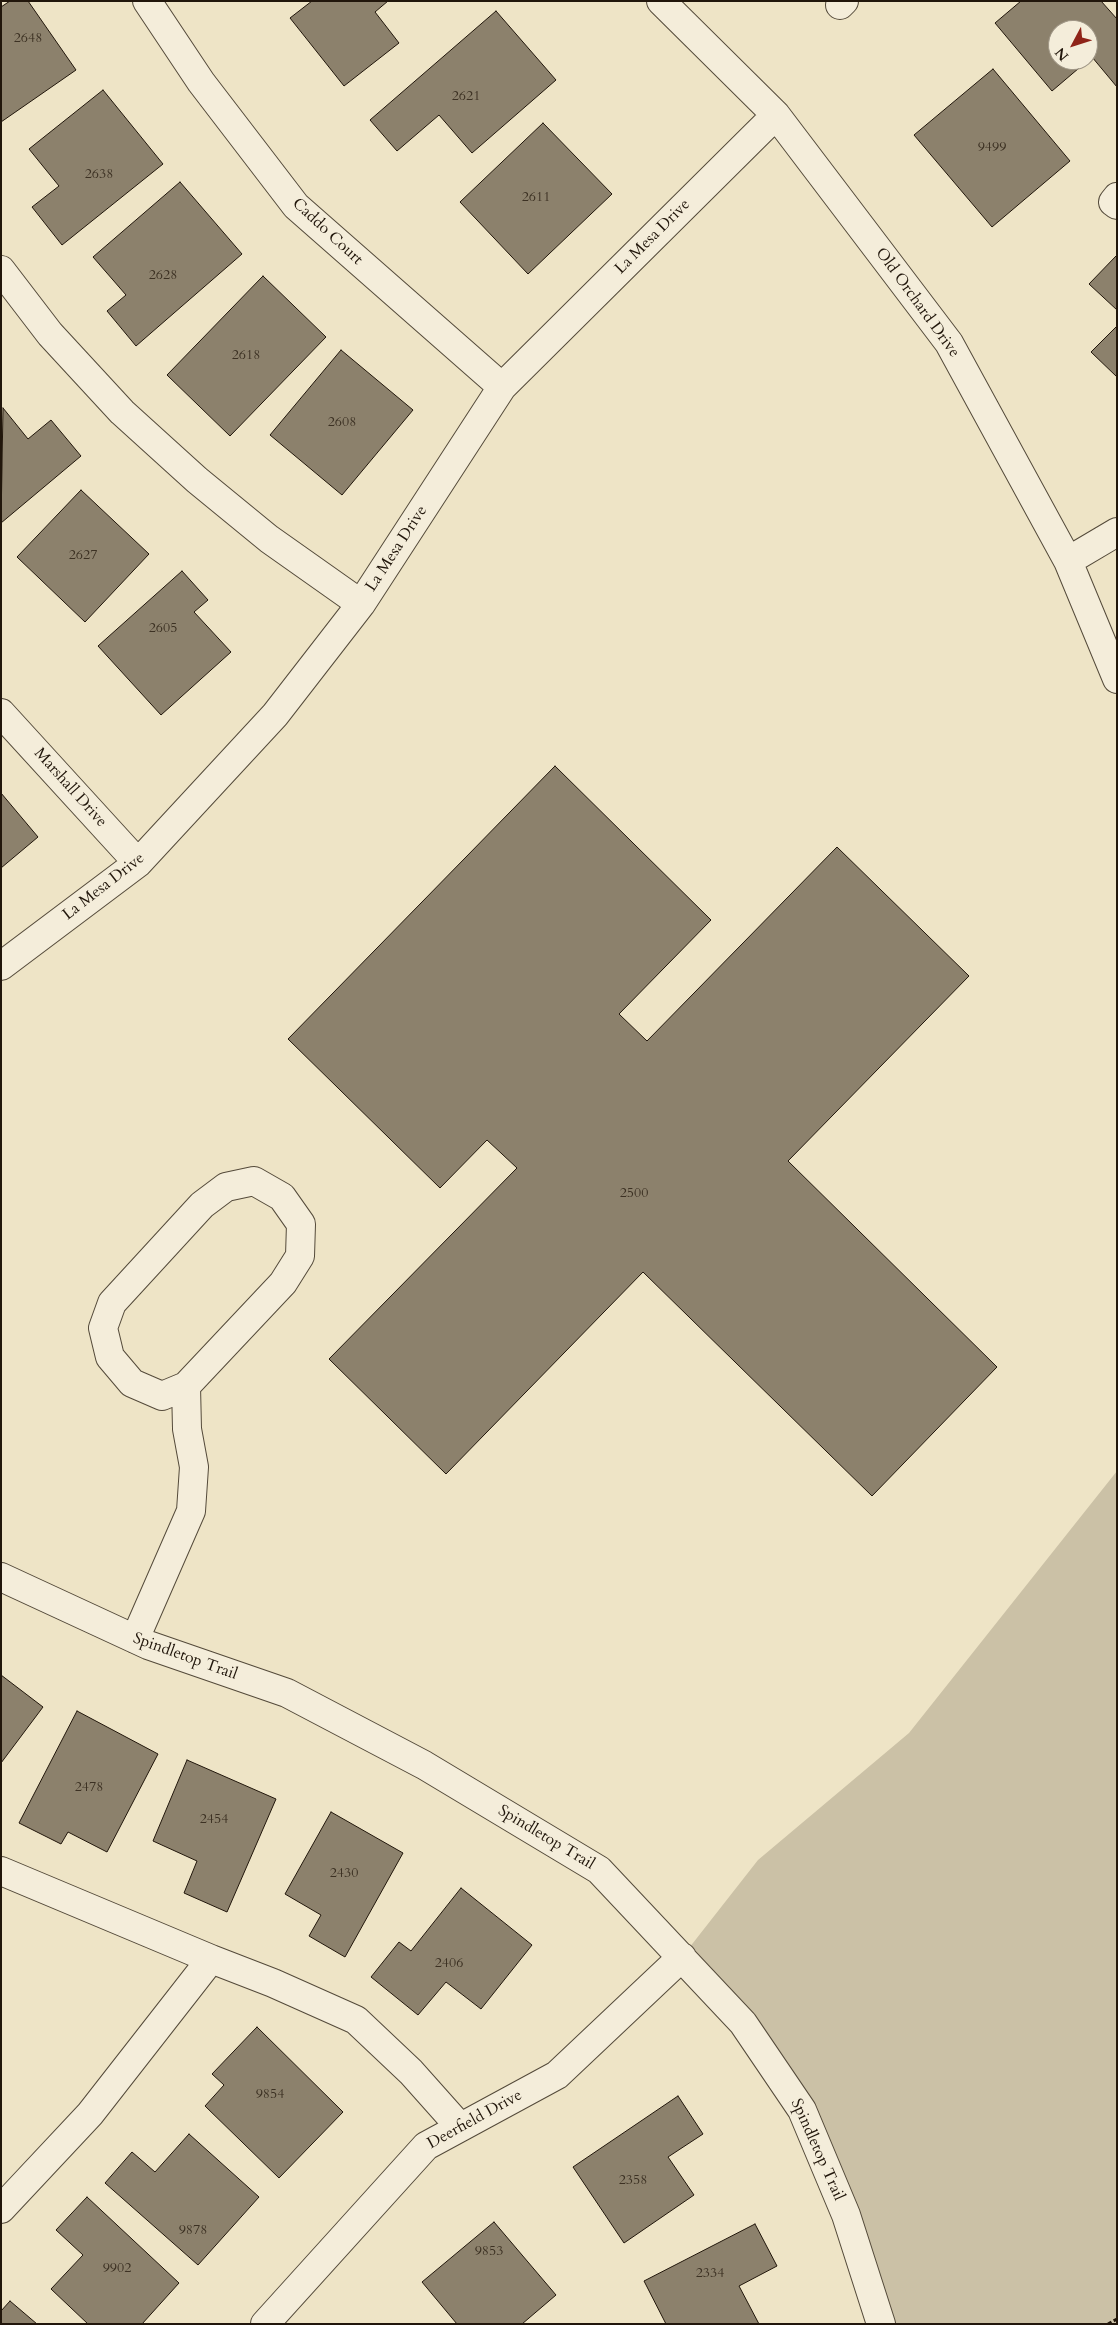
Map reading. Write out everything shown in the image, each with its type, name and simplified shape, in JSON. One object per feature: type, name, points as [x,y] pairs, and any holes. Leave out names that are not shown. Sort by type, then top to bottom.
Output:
[{"type":"street","name":"Caddo Court","points":[[147,1],[201,82],[296,206],[502,387]]},
{"type":"street","name":"Old Orchard Drive","points":[[661,1],[776,115],[949,343],[1068,562],[1117,679]]},
{"type":"street","name":"La Mesa Drive","points":[[1,966],[138,863],[275,715],[361,604],[502,387],[776,115]]},
{"type":"street","points":[[1117,196],[1113,202],[1117,205]]},
{"type":"street","points":[[1,270],[50,334],[122,412],[197,480],[269,539],[361,604]]},
{"type":"street","points":[[1068,562],[1117,532]]},
{"type":"street","name":"Marshall Drive","points":[[1,713],[138,863]]},
{"type":"street","points":[[135,1639],[192,1511],[194,1466],[187,1429],[186,1386],[283,1283],[300,1256],[302,1224],[282,1198],[254,1181],[226,1187],[202,1205],[112,1302],[103,1328],[110,1357],[132,1383],[162,1396],[186,1386]]},
{"type":"street","name":"Spindletop Trail","points":[[1,1577],[135,1639],[286,1693],[424,1765],[600,1870],[743,2023],[802,2110],[846,2215],[882,2324]]},
{"type":"street","points":[[1,1871],[210,1959],[273,1983],[356,2020],[411,2072],[460,2127]]},
{"type":"street","name":"Deerfield Drive","points":[[265,2324],[426,2146],[557,2075],[682,1956]]},
{"type":"street","points":[[1,2209],[90,2114],[210,1959]]},
{"type":"path","points":[[1108,2324],[1117,2319]]},
{"type":"shaded area","points":[[1117,1471],[1117,2324],[879,2324],[802,2110],[682,1957],[758,1860],[909,1733]]},
{"type":"building","points":[[10,1],[28,1],[76,70],[1,122],[1,7]]},
{"type":"building","points":[[312,1],[388,1],[375,12],[399,43],[344,86],[290,18]]},
{"type":"building","points":[[1021,1],[1101,1],[1117,19],[1117,87],[1098,64],[1098,20],[1048,20],[1048,70],[1077,70],[1052,91],[995,23]]},
{"type":"building","points":[[496,11],[556,80],[472,153],[439,115],[397,151],[370,120]]},
{"type":"building","points":[[993,69],[1070,161],[992,227],[914,135]]},
{"type":"building","points":[[103,90],[163,164],[62,245],[32,207],[59,186],[29,149]]},
{"type":"building","points":[[543,123],[612,194],[528,274],[460,202]]},
{"type":"building","points":[[180,182],[242,254],[136,346],[107,311],[126,295],[93,257]]},
{"type":"building","points":[[1117,255],[1117,310],[1089,284]]},
{"type":"building","points":[[263,276],[326,337],[230,436],[167,375]]},
{"type":"building","points":[[1117,326],[1117,377],[1091,352]]},
{"type":"building","points":[[341,350],[413,410],[342,495],[270,435]]},
{"type":"building","points":[[3,408],[28,439],[51,420],[81,456],[1,523]]},
{"type":"building","points":[[81,490],[149,554],[85,622],[17,557]]},
{"type":"building","points":[[182,571],[208,600],[194,612],[231,652],[161,715],[98,646]]},
{"type":"building","points":[[555,766],[711,920],[619,1014],[647,1041],[837,847],[969,976],[788,1161],[997,1367],[872,1496],[643,1272],[446,1474],[329,1359],[517,1168],[487,1140],[440,1188],[288,1039]]},
{"type":"building","points":[[1,793],[38,837],[1,868]]},
{"type":"building","points":[[1,1675],[43,1707],[1,1763]]},
{"type":"building","points":[[77,1711],[158,1754],[107,1852],[68,1832],[61,1844],[19,1823]]},
{"type":"building","points":[[187,1760],[276,1799],[227,1912],[184,1893],[197,1861],[153,1841]]},
{"type":"building","points":[[331,1812],[403,1853],[345,1957],[309,1936],[321,1915],[285,1894]]},
{"type":"building","points":[[461,1888],[532,1945],[481,2009],[446,1982],[418,2015],[371,1977],[399,1942],[411,1951]]},
{"type":"building","points":[[257,2027],[343,2112],[279,2178],[205,2106],[224,2085],[212,2074]]},
{"type":"building","points":[[678,2096],[703,2134],[668,2157],[694,2195],[624,2243],[573,2167]]},
{"type":"building","points":[[189,2134],[259,2197],[198,2265],[105,2183],[132,2152],[155,2172]]},
{"type":"building","points":[[87,2197],[179,2283],[142,2324],[88,2324],[51,2289],[83,2255],[56,2230]]},
{"type":"building","points":[[494,2222],[556,2295],[522,2324],[457,2324],[422,2282]]},
{"type":"building","points":[[755,2224],[777,2266],[739,2286],[759,2324],[666,2324],[644,2281]]},
{"type":"building","points":[[10,2301],[37,2324],[1,2324],[1,2311]]}]
